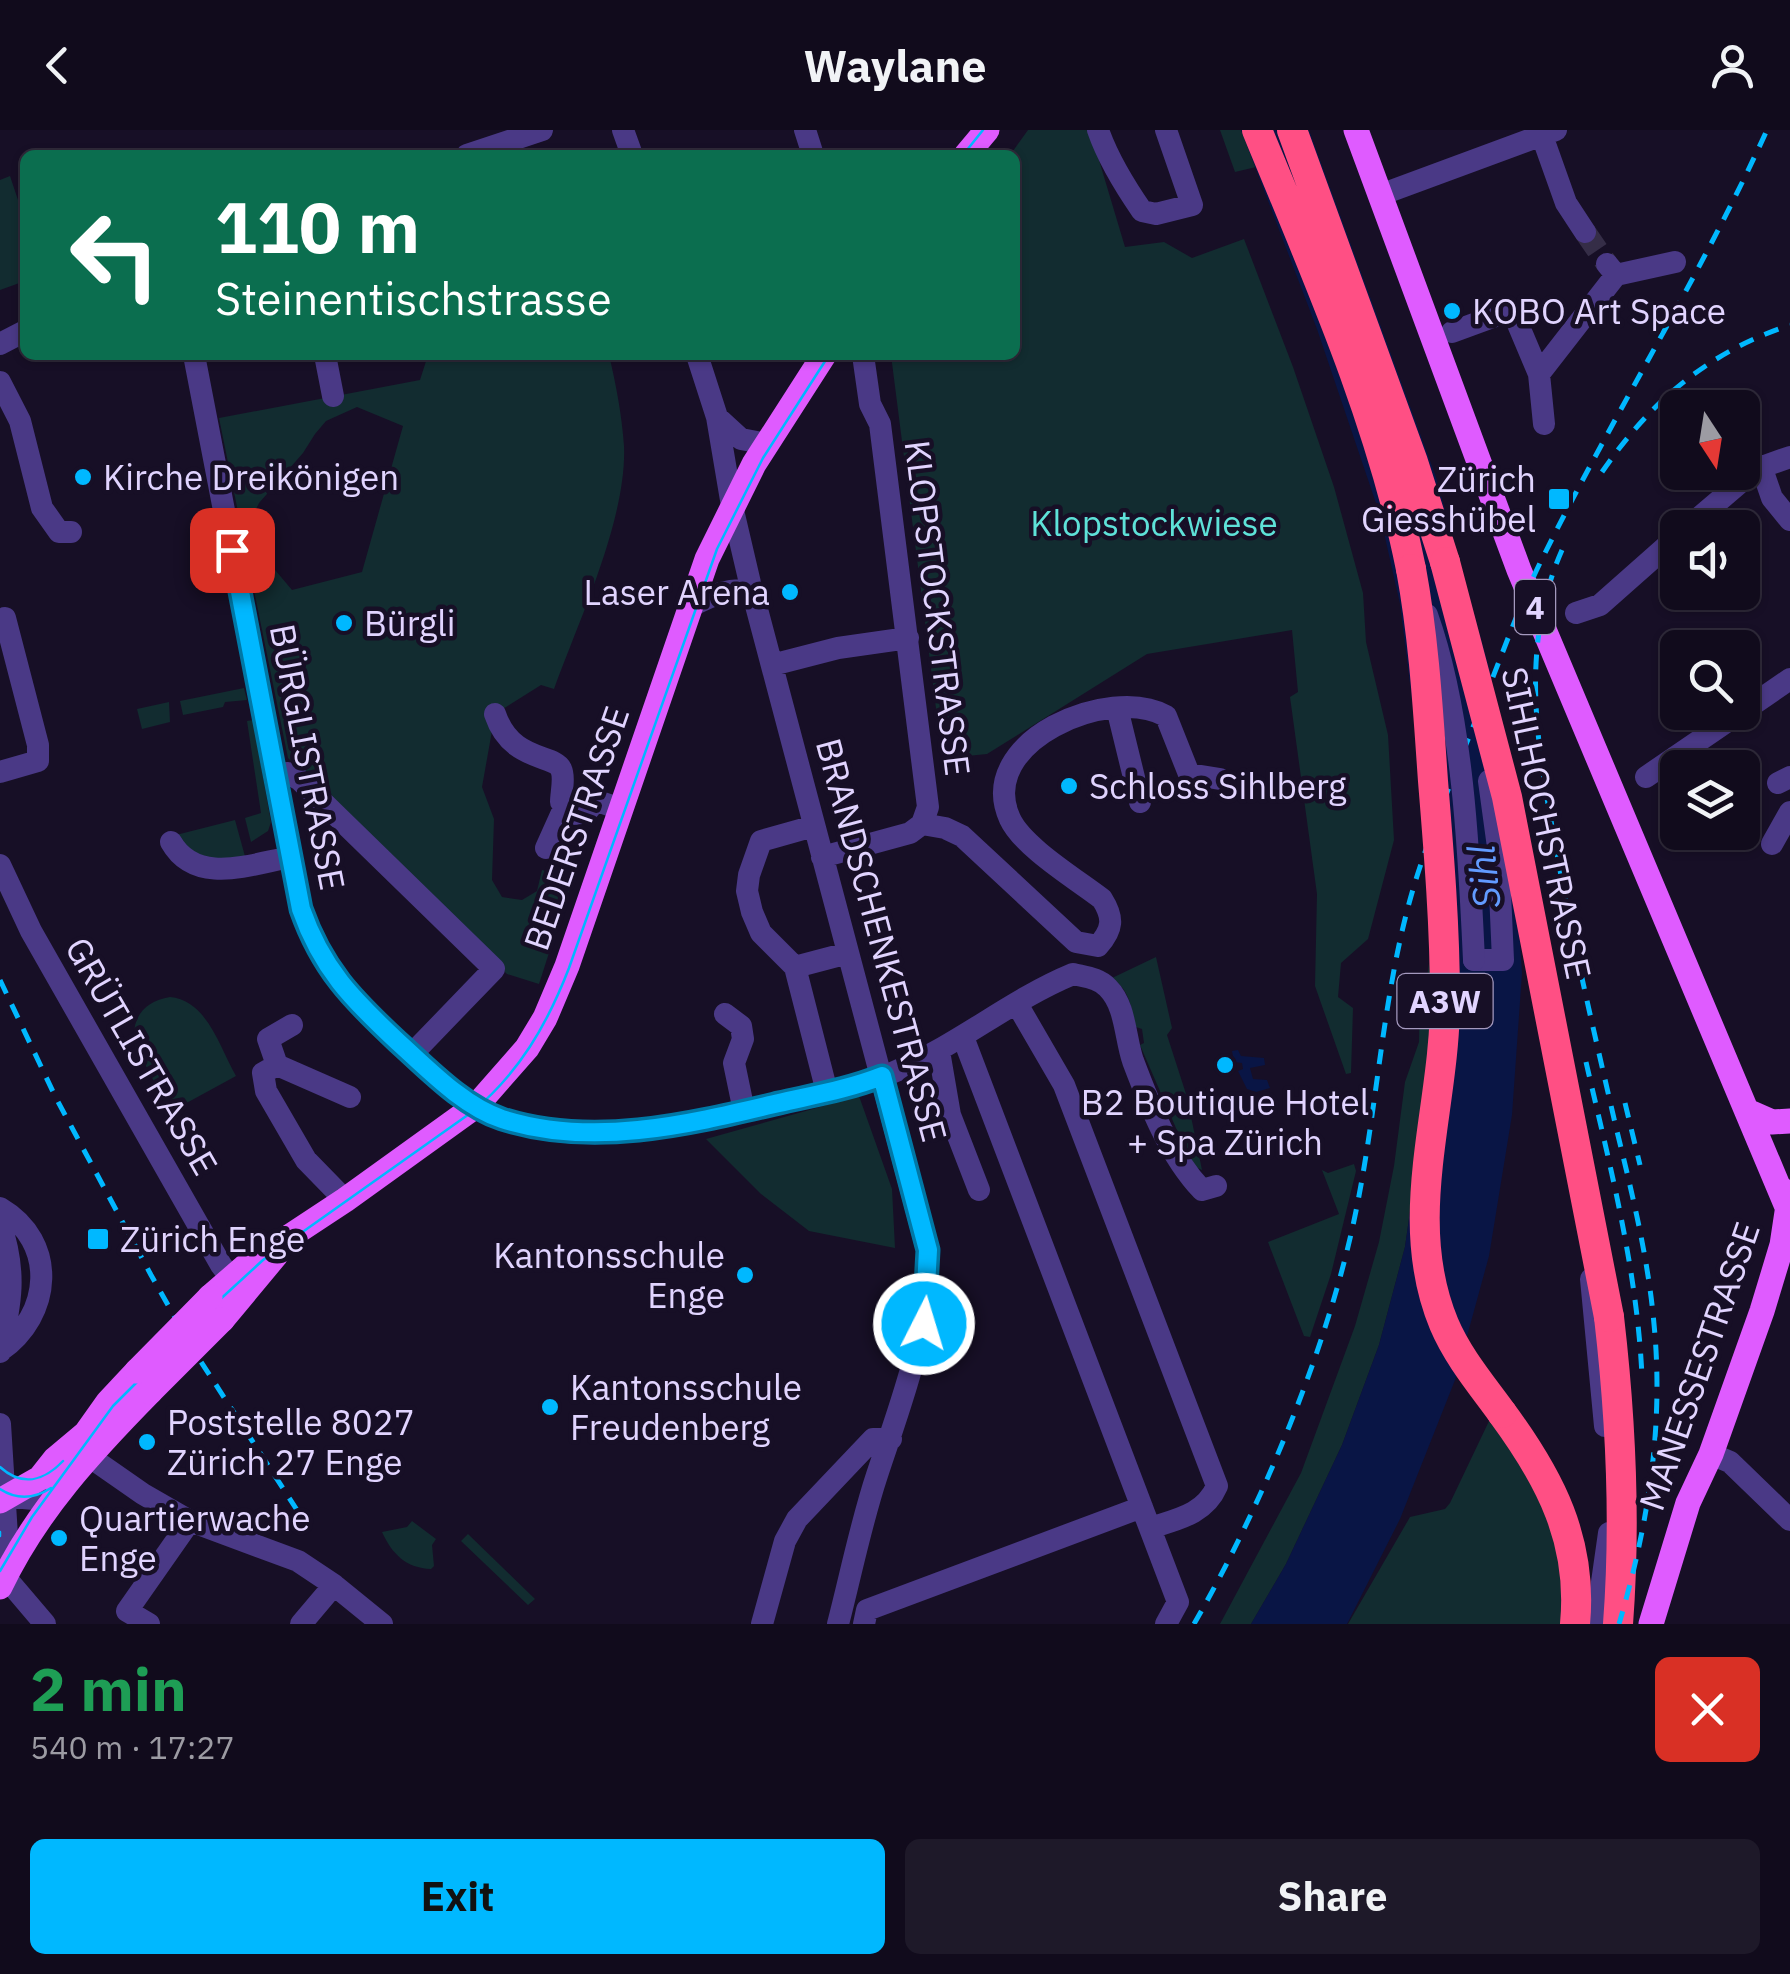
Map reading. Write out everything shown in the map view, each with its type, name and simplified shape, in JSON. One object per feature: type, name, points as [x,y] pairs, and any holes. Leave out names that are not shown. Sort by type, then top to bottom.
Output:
[{"type":"highway","name":"A3W","points":[[1257,130],[1329,308],[1385,467],[1411,569],[1422,640],[1445,949],[1441,1058],[1424,1192],[1425,1250],[1444,1323],[1463,1359],[1541,1468],[1565,1522],[1575,1563],[1575,1624]]},
{"type":"highway","name":"SIHLHOCHSTRASSE","points":[[1292,130],[1413,462],[1445,562],[1508,798],[1609,1316],[1622,1438],[1624,1508],[1618,1624]]},
{"type":"main road","points":[[970,150],[986,130]]},
{"type":"main road","name":"MANESSESTRASSE","points":[[1356,130],[1519,570],[1789,1204],[1774,1275],[1712,1454],[1688,1503],[1651,1624]]},
{"type":"main road","name":"BEDERSTRASSE","points":[[143,1381],[210,1298],[237,1287],[289,1239],[476,1106],[518,1060],[545,1018],[573,949],[690,607],[732,506],[821,360]]},
{"type":"main road","points":[[1747,1111],[1772,1122],[1790,1120]]},
{"type":"main road","name":"BEDERSTRASSE","points":[[5,1578],[64,1484],[108,1402],[143,1381],[222,1320],[237,1287]]},
{"type":"main road","name":"BEDERSTRASSE","points":[[2,1498],[40,1478],[55,1459],[86,1444]]},
{"type":"street","points":[[496,137],[542,130]]},
{"type":"street","points":[[1098,130],[1106,154],[1135,202],[1142,210],[1156,214],[1192,205],[1166,130]]},
{"type":"street","points":[[1380,195],[1546,132],[1566,204],[1585,232]]},
{"type":"street","points":[[1539,374],[1612,270],[1675,262]]},
{"type":"street","points":[[1452,332],[1512,310],[1539,374],[1544,424]]},
{"type":"street","name":"BÜRGLISTRASSE","points":[[195,360],[301,909],[322,960],[348,995],[476,1106],[504,1119],[551,1129],[604,1132],[649,1130],[744,1111],[882,1076],[939,1052],[1073,974],[1100,980],[1111,990],[1118,1002],[1132,1058],[1182,1168],[1202,1190],[1216,1186]]},
{"type":"street","points":[[327,360],[334,396]]},
{"type":"street","name":"BRANDSCHENKESTRASSE","points":[[699,360],[718,417],[732,506],[752,590],[924,1235],[928,1267],[924,1324],[877,1476],[838,1624]]},
{"type":"street","name":"KLOPSTOCKSTRASSE","points":[[822,857],[910,833],[922,824],[928,807],[880,424],[870,404],[864,360]]},
{"type":"street","points":[[0,382],[20,421],[42,508],[59,532],[72,532]]},
{"type":"street","points":[[718,417],[741,439],[767,444]]},
{"type":"street","points":[[1709,510],[1762,466],[1790,456]]},
{"type":"street","points":[[1762,466],[1772,498],[1790,520]]},
{"type":"street","points":[[1576,613],[1600,605],[1660,552]]},
{"type":"street","points":[[1411,569],[1439,650],[1447,689],[1467,850],[1474,960],[1503,960],[1494,818],[1445,562]]},
{"type":"street","points":[[690,607],[720,592],[752,590]]},
{"type":"street","points":[[0,772],[38,761],[38,744],[5,618]]},
{"type":"street","points":[[772,665],[838,648],[908,638]]},
{"type":"street","points":[[1760,700],[1790,679]]},
{"type":"street","points":[[922,824],[962,836],[1076,942],[1098,946],[1111,930],[1111,913],[1102,900],[1017,832],[1008,815],[1005,784],[1018,754],[1029,742],[1087,712],[1143,707],[1166,716],[1188,774],[1220,779]]},
{"type":"street","points":[[1117,708],[1140,802]]},
{"type":"street","points":[[495,714],[504,734],[520,750],[556,764],[561,770],[564,808],[546,848]]},
{"type":"street","points":[[1646,777],[1715,730]]},
{"type":"street","points":[[275,774],[288,773],[300,780],[494,969],[412,1054]]},
{"type":"street","points":[[564,808],[571,814],[584,814],[594,800],[621,809]]},
{"type":"street","points":[[1772,844],[1790,812]]},
{"type":"street","points":[[814,826],[761,842],[747,892],[761,933],[796,967],[827,1092]]},
{"type":"street","points":[[171,842],[181,857],[210,870],[291,857]]},
{"type":"street","name":"GRÜTLISTRASSE","points":[[0,865],[31,931],[220,1266],[237,1287]]},
{"type":"street","points":[[796,967],[848,952]]},
{"type":"street","points":[[864,1624],[867,1610],[1146,1517],[1184,1517],[1208,1505],[1218,1486],[1064,1085],[1017,1004]]},
{"type":"street","points":[[725,1014],[742,1026],[734,1063],[744,1111]]},
{"type":"street","points":[[292,1025],[268,1039],[277,1064],[350,1097]]},
{"type":"street","points":[[963,1037],[1178,1602],[1166,1624]]},
{"type":"street","points":[[939,1052],[950,1114],[979,1190]]},
{"type":"street","points":[[277,1064],[263,1073],[266,1091],[306,1160],[345,1200]]},
{"type":"street","points":[[1591,1200],[1590,1295],[1610,1504],[1596,1624]]},
{"type":"street","points":[[0,1208],[26,1229],[36,1248],[41,1288],[30,1322],[21,1335],[0,1351]]},
{"type":"street","points":[[0,1223],[10,1255],[12,1285],[0,1351]]},
{"type":"street","points":[[0,1424],[5,1578],[45,1624]]},
{"type":"street","points":[[762,1624],[784,1541],[798,1519],[873,1439],[890,1439]]},
{"type":"street","points":[[86,1444],[144,1494],[190,1520],[298,1561],[377,1620]]},
{"type":"street","points":[[1712,1454],[1730,1462],[1790,1520]]},
{"type":"street","points":[[1,1463],[12,1474],[24,1477],[55,1459]]},
{"type":"street","points":[[2,1498],[34,1499],[64,1484]]},
{"type":"street","points":[[149,1624],[121,1618],[190,1520]]},
{"type":"street","points":[[301,1624],[334,1585]]},
{"type":"green space","name":"Klopstockwiese","points":[[1028,130],[1090,130],[1125,247],[1164,242],[1192,258],[1244,239],[1293,367],[1334,487],[1363,593],[1366,642],[1388,735],[1394,840],[1368,939],[1341,963],[1338,997],[1353,1008],[1351,1073],[1346,1074],[1315,986],[1317,894],[1290,697],[1298,692],[1292,630],[1147,654],[987,754],[947,758],[936,708],[892,360],[1020,360],[1020,150],[1014,150]]},
{"type":"green space","points":[[1220,130],[1241,130],[1256,167],[1235,172]]},
{"type":"green space","points":[[10,176],[20,206],[20,283],[0,290],[0,180]]},
{"type":"green space","points":[[426,360],[610,360],[624,446],[623,475],[610,537],[554,689],[541,685],[495,714],[482,787],[494,819],[492,880],[502,897],[522,900],[537,891],[542,870],[573,878],[539,984],[507,974],[288,758],[219,418],[420,380]],"holes":[[[357,407],[403,426],[362,572],[292,590],[244,533],[259,503],[326,421]]]},
{"type":"green space","points":[[244,688],[247,700],[225,702],[223,707],[183,715],[180,701]]},
{"type":"green space","points":[[169,702],[170,722],[142,729],[137,709]]},
{"type":"green space","points":[[253,720],[271,822],[268,831],[251,842],[245,818],[261,813],[247,721]]},
{"type":"green space","points":[[235,820],[246,860],[204,864],[176,835]]},
{"type":"green space","points":[[1432,943],[1431,1061],[1405,1247],[1379,1345],[1342,1445],[1286,1564],[1251,1624],[1220,1624],[1301,1473],[1355,1326],[1379,1242],[1405,1082],[1419,1042],[1420,996],[1426,984]]},
{"type":"green space","points":[[1156,957],[1172,1028],[1167,1035],[1187,1097],[1202,1170],[1192,1165],[1140,1045],[1144,1043],[1142,1029],[1136,1027],[1126,994],[1112,978]]},
{"type":"green space","points":[[170,997],[183,1000],[203,1016],[236,1076],[170,1112],[134,1036],[137,1019],[146,1007]]},
{"type":"green space","points":[[859,1096],[892,1189],[895,1248],[809,1231],[761,1194],[706,1139]]},
{"type":"green space","points":[[1354,1164],[1356,1171],[1331,1274],[1310,1337],[1304,1336],[1268,1242],[1339,1214],[1322,1170],[1328,1173]]},
{"type":"green space","points":[[1490,1419],[1549,1498],[1569,1624],[1348,1624],[1410,1517],[1445,1509],[1450,1503]]},
{"type":"green space","points":[[412,1521],[436,1539],[431,1569],[414,1566],[401,1558],[382,1532],[407,1527]]},
{"type":"green space","points":[[468,1534],[535,1599],[528,1605],[461,1541]]},
{"type":"water","name":"Sihl","points":[[1241,130],[1309,130],[1436,477],[1490,671],[1512,819],[1522,973],[1512,1115],[1489,1256],[1455,1380],[1400,1519],[1347,1624],[1251,1624],[1286,1564],[1342,1445],[1379,1345],[1405,1247],[1431,1061],[1436,973],[1426,811],[1400,604],[1380,515],[1317,329]]},
{"type":"water","points":[[1238,1050],[1241,1056],[1264,1058],[1265,1065],[1250,1068],[1253,1079],[1267,1080],[1270,1088],[1256,1092],[1247,1089],[1238,1071],[1243,1069],[1242,1063],[1234,1062],[1232,1051]]},
{"type":"tunnel","points":[[1585,232],[1607,264]]},
{"type":"tram line","points":[[967,150],[983,130]]},
{"type":"tram line","points":[[0,1571],[32,1517],[113,1406],[214,1305],[263,1260],[472,1112],[504,1081],[530,1047],[569,968],[717,549],[763,458],[826,360]]},
{"type":"tram line","points":[[0,1467],[16,1477],[33,1479],[63,1461]]},
{"type":"tram line","points":[[0,1489],[26,1497],[51,1488]]},
{"type":"railway","points":[[1194,1624],[1268,1477],[1329,1315],[1356,1211],[1399,947],[1422,861],[1446,795],[1537,569],[1767,130]]},
{"type":"railway","points":[[1602,472],[1640,423],[1683,382],[1733,350],[1790,325]]},
{"type":"railway","points":[[1562,550],[1540,624],[1536,660],[1538,735],[1569,917],[1643,1248],[1657,1362],[1651,1476],[1619,1624]]},
{"type":"railway","points":[[0,980],[56,1098],[151,1275],[194,1351],[297,1510]]},
{"type":"railway","points":[[1586,1062],[1628,1257],[1642,1376]]},
{"type":"railway","points":[[1625,1103],[1640,1165]]},
{"type":"place","name":"KOBO Art Space","points":[[1452,311]]},
{"type":"place","name":"Kirche Dreikönigen","points":[[83,477]]},
{"type":"place","name":"Zürich Giesshübel","points":[[1559,499]]},
{"type":"place","name":"Laser Arena","points":[[790,592]]},
{"type":"place","name":"Bürgli","points":[[344,623]]},
{"type":"place","name":"Schloss Sihlberg","points":[[1069,786]]},
{"type":"place","name":"B2 Boutique Hotel + Spa Zürich","points":[[1225,1065]]},
{"type":"place","name":"Zürich Enge","points":[[98,1239]]},
{"type":"place","name":"Kantonsschule Enge","points":[[745,1275]]},
{"type":"place","name":"Kantonsschule Freudenberg","points":[[550,1407]]},
{"type":"place","name":"Poststelle 8027 Zürich 27 Enge","points":[[147,1442]]},
{"type":"place","name":"Quartierwache Enge","points":[[59,1538]]},
{"type":"route","points":[[232,550],[301,909],[322,960],[348,995],[476,1106],[494,1116],[551,1129],[649,1130],[882,1076],[928,1250],[924,1324]]}]
